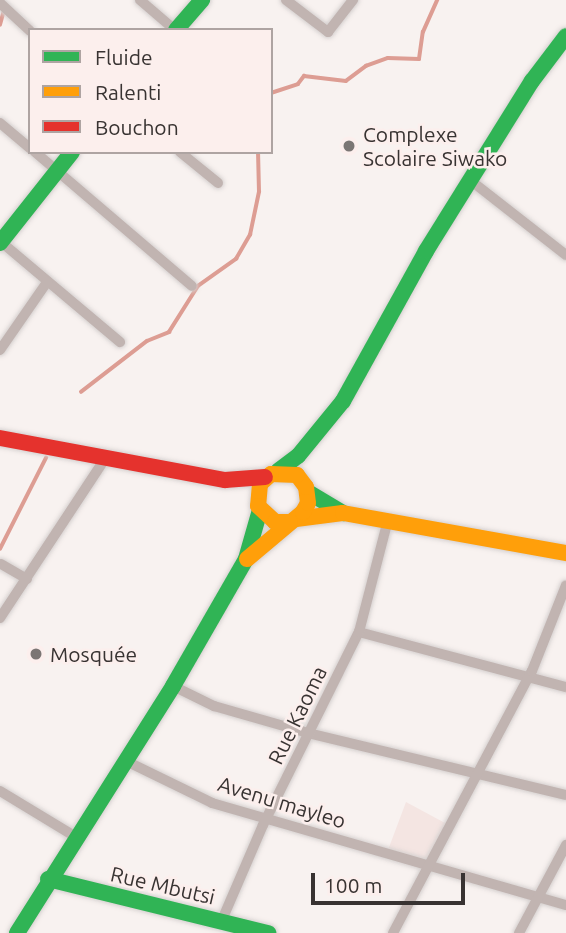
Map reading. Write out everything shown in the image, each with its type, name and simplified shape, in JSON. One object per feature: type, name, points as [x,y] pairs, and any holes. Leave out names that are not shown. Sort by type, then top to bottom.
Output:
[{"type":"main road","points":[[178,28],[202,0]]},
{"type":"main road","points":[[17,933],[48,879],[173,686],[246,559],[258,506],[272,474],[315,437],[343,401],[403,289],[470,180],[566,36]]},
{"type":"main road","points":[[0,242],[70,154]]},
{"type":"main road","points":[[246,559],[293,521],[308,503],[306,487],[315,437]]},
{"type":"main road","points":[[0,438],[225,480],[288,472],[343,513]]},
{"type":"main road","points":[[225,480],[275,522],[343,513],[566,553]]},
{"type":"main road","name":"Rue Mbutsi","points":[[48,879],[268,933]]},
{"type":"street","points":[[140,0],[174,28]]},
{"type":"street","points":[[286,0],[328,32],[353,0]]},
{"type":"street","points":[[0,3],[28,29]]},
{"type":"street","points":[[0,123],[28,146]]},
{"type":"street","points":[[37,154],[192,286]]},
{"type":"street","points":[[182,154],[218,183]]},
{"type":"street","points":[[470,180],[566,255]]},
{"type":"street","points":[[0,242],[120,342]]},
{"type":"street","points":[[0,350],[47,282]]},
{"type":"street","points":[[0,618],[106,457]]},
{"type":"street","name":"Rue Kaoma","points":[[222,920],[308,733],[359,632],[388,520]]},
{"type":"street","points":[[1,564],[27,579]]},
{"type":"street","points":[[393,933],[480,775],[527,679],[566,586]]},
{"type":"street","points":[[359,632],[527,679],[566,687]]},
{"type":"street","points":[[173,686],[214,706],[308,733],[566,795]]},
{"type":"street","name":"Avenu mayleo","points":[[126,761],[212,803],[566,905]]},
{"type":"street","points":[[0,791],[76,837]]},
{"type":"street","points":[[519,933],[566,845]]},
{"type":"shaded area","points":[[406,802],[445,823],[432,861],[388,850]]},
{"type":"waterway","points":[[273,92],[298,84],[304,76],[346,81],[366,66],[388,58],[419,59],[423,32],[437,0]]},
{"type":"waterway","points":[[0,25],[4,10]]},
{"type":"waterway","points":[[81,392],[147,341],[169,332],[198,286],[236,259],[250,235],[259,192],[258,154]]},
{"type":"waterway","points":[[0,549],[46,458]]},
{"type":"traffic: fast","points":[[178,28],[202,0]]},
{"type":"traffic: fast","points":[[278,471],[298,456],[343,401],[426,251],[532,81],[566,36]]},
{"type":"traffic: fast","points":[[0,243],[70,154]]},
{"type":"traffic: fast","points":[[308,492],[343,513]]},
{"type":"traffic: fast","points":[[17,933],[173,686],[246,559],[260,510]]},
{"type":"traffic: fast","points":[[48,879],[268,933]]},
{"type":"traffic: slow","points":[[247,559],[303,512],[308,503],[306,487],[297,475],[271,474],[260,484],[258,506],[275,522],[290,522]]},
{"type":"traffic: slow","points":[[296,519],[343,513],[566,553]]},
{"type":"traffic: jam","points":[[0,438],[225,480],[265,477]]},
{"type":"place","name":"Complexe Scolaire Siwako","points":[[349,146]]},
{"type":"place","name":"Mosquée","points":[[36,654]]}]
